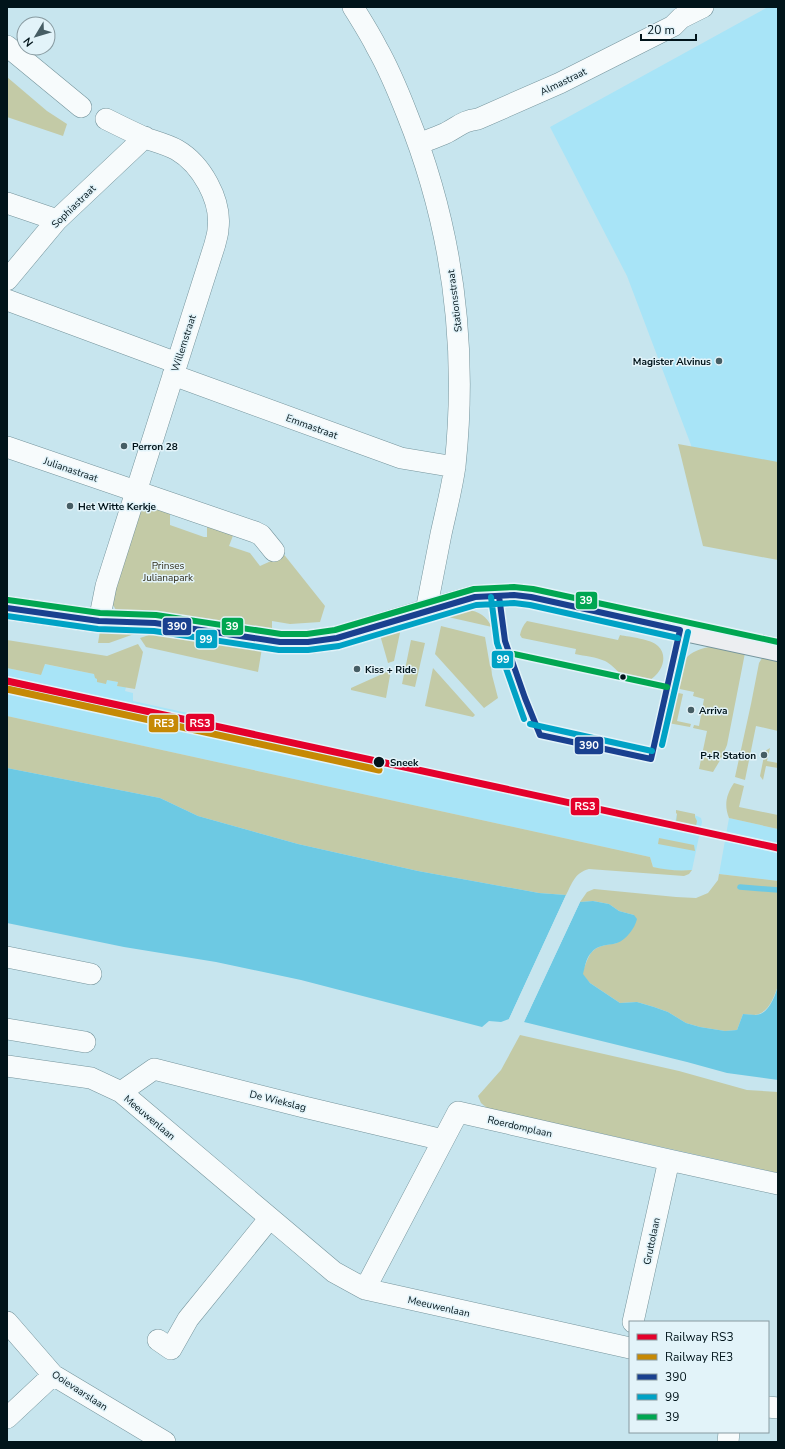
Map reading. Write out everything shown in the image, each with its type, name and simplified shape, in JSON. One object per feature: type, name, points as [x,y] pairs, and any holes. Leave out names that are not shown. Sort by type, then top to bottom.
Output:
[{"type":"main road","points":[[7,608],[99,621],[155,623],[280,642],[308,642],[337,638],[475,597],[526,597],[778,650]]},
{"type":"street","name":"Stationsstraat","points":[[353,7],[377,47],[394,80],[419,144],[437,203],[445,238],[456,315],[460,358],[455,466],[426,611]]},
{"type":"street","name":"Almastraat","points":[[419,144],[446,133],[460,124],[478,119],[560,83],[673,26],[681,18],[703,7]]},
{"type":"street","points":[[7,46],[81,107]]},
{"type":"street","name":"Willemstraat","points":[[99,621],[106,586],[135,491],[219,228],[218,213],[212,192],[199,169],[176,150],[106,119]]},
{"type":"street","name":"Sophiastraat","points":[[7,280],[57,220],[145,137]]},
{"type":"street","points":[[7,203],[57,220]]},
{"type":"street","name":"Emmastraat","points":[[7,300],[175,369],[401,458],[455,466]]},
{"type":"street","name":"Julianastraat","points":[[7,448],[135,491]]},
{"type":"street","points":[[135,491],[255,532],[261,535],[274,551]]},
{"type":"street","points":[[7,957],[91,974]]},
{"type":"street","points":[[7,1029],[85,1042]]},
{"type":"street","name":"Meeuwenlaan","points":[[7,1066],[91,1078],[121,1092],[334,1272],[365,1289],[629,1344]]},
{"type":"street","name":"De Wiekslag","points":[[121,1092],[154,1069],[443,1140]]},
{"type":"street","name":"Roerdomplaan","points":[[365,1289],[458,1112],[778,1184]]},
{"type":"street","name":"Gruttolaan","points":[[633,1321],[669,1160]]},
{"type":"street","points":[[158,1340],[171,1348],[188,1319],[270,1218]]},
{"type":"street","name":"Ooievaarslaan","points":[[7,1322],[53,1376],[165,1442]]},
{"type":"street","points":[[7,1418],[53,1376]]},
{"type":"shaded area","name":"Magister Alvinus","points":[[768,7],[778,7],[778,554],[707,542],[691,445],[627,276],[550,127]]},
{"type":"shaded area","points":[[44,664],[94,674],[97,678],[97,682],[107,680],[118,682],[117,686],[126,687],[125,691],[133,693],[133,701],[215,719],[215,721],[675,822],[677,814],[680,811],[697,816],[701,818],[702,822],[692,870],[664,870],[653,867],[650,857],[7,716],[7,668],[40,675]]},
{"type":"shaded area","points":[[7,768],[160,798],[198,816],[298,844],[418,871],[539,893],[566,895],[509,1019],[501,1022],[489,1021],[482,1027],[301,980],[216,962],[124,947],[7,923]]},
{"type":"shaded area","points":[[729,818],[778,829],[778,881],[719,874]]},
{"type":"shaded area","points":[[593,901],[609,904],[619,911],[634,915],[637,919],[632,930],[624,939],[617,943],[597,948],[589,955],[583,974],[590,983],[620,1003],[637,1002],[654,1007],[668,1012],[686,1023],[700,1027],[725,1031],[737,1030],[743,1014],[761,1014],[768,1008],[778,986],[778,1080],[727,1073],[524,1022],[580,902]]},
{"type":"green space","points":[[7,77],[47,111],[67,124],[63,136],[7,117]]},
{"type":"green space","points":[[678,444],[778,462],[778,560],[703,546]]},
{"type":"green space","name":"Prinses Julianapark","points":[[145,503],[170,512],[170,525],[204,537],[207,537],[207,524],[234,533],[229,546],[250,553],[260,566],[271,561],[282,552],[325,606],[320,622],[290,624],[272,621],[272,631],[119,612],[116,610],[111,602],[137,508]]},
{"type":"green space","points":[[467,610],[482,615],[492,627],[448,617],[448,614]]},
{"type":"green space","points":[[527,621],[618,640],[620,635],[646,640],[658,646],[662,651],[663,664],[656,675],[651,679],[645,682],[633,682],[625,678],[605,661],[575,654],[576,649],[522,638],[520,635],[521,631]]},
{"type":"green space","points":[[441,626],[485,637],[498,698],[484,708],[435,654]]},
{"type":"green space","points":[[401,628],[394,661],[388,663],[380,635]]},
{"type":"green space","points":[[100,631],[137,633],[109,643],[98,643]]},
{"type":"green space","points":[[155,633],[262,648],[258,672],[146,647],[140,638]]},
{"type":"green space","points":[[7,640],[107,656],[138,644],[143,652],[135,689],[117,686],[118,682],[107,680],[106,684],[97,682],[94,674],[45,664],[41,675],[7,668]]},
{"type":"green space","points":[[411,640],[425,643],[415,687],[402,684]]},
{"type":"green space","points":[[709,647],[745,653],[727,745],[713,772],[699,769],[707,731],[693,728],[694,725],[699,726],[704,699],[693,696],[694,692],[675,688],[681,666],[688,656],[700,649]]},
{"type":"green space","points":[[762,658],[778,660],[778,731],[756,726],[745,780],[735,777],[759,663]]},
{"type":"green space","points":[[433,668],[475,715],[473,717],[425,706]]},
{"type":"green space","points":[[391,670],[386,698],[351,690],[351,688]]},
{"type":"green space","points":[[674,692],[683,694],[677,721],[691,724],[690,727],[668,723]]},
{"type":"green space","points":[[7,716],[650,857],[653,867],[672,870],[692,870],[689,874],[684,876],[589,869],[577,876],[566,895],[539,893],[418,871],[298,844],[198,816],[160,798],[7,768]]},
{"type":"green space","points":[[770,748],[767,761],[778,763],[778,768],[766,766],[763,780],[760,776],[765,751]]},
{"type":"green space","points":[[734,783],[744,786],[739,807],[778,815],[778,829],[729,818],[726,804],[729,792]]},
{"type":"green space","points":[[676,810],[695,814],[697,821],[696,826],[676,822]]},
{"type":"green space","points":[[659,838],[694,845],[695,851],[658,844]]},
{"type":"green space","points":[[719,874],[778,881],[778,986],[771,1002],[763,1012],[756,1015],[743,1014],[737,1030],[725,1031],[700,1027],[686,1023],[668,1012],[654,1007],[637,1002],[620,1003],[590,983],[582,974],[590,954],[597,948],[617,943],[634,915],[619,911],[609,904],[593,901],[580,902],[587,892],[594,889],[696,898],[708,893],[718,880]]},
{"type":"green space","points":[[520,1035],[679,1071],[747,1090],[778,1092],[778,1173],[487,1108],[481,1103],[478,1096],[501,1070]]},
{"type":"pier","points":[[566,895],[567,896],[511,1020],[508,1021]]},
{"type":"pier","points":[[578,901],[580,902],[523,1024],[522,1021]]},
{"type":"waterway","points":[[740,887],[778,890]]},
{"type":"rail line","name":"RS3","points":[[7,681],[778,848]]},
{"type":"rail line","name":"RE3","points":[[7,689],[379,770]]},
{"type":"transit line","name":"39","points":[[8,600],[100,613],[156,615],[281,634],[307,634],[335,630],[474,589],[514,587],[533,589],[778,642]]},
{"type":"transit line","name":"390","points":[[7,608],[99,621],[155,623],[280,642],[308,642],[337,638],[475,597],[514,595],[531,597],[680,630]]},
{"type":"transit line","name":"390","points":[[499,596],[505,641],[540,735],[651,759],[680,630]]},
{"type":"transit line","name":"99","points":[[491,597],[497,643],[524,719]]},
{"type":"transit line","name":"99","points":[[7,616],[98,629],[154,631],[279,650],[308,650],[339,646],[476,605],[514,603],[530,605],[678,638]]},
{"type":"transit line","name":"99","points":[[662,745],[688,632]]},
{"type":"transit line","name":"39","points":[[514,654],[667,687]]},
{"type":"transit line","name":"99","points":[[530,724],[652,751]]},
{"type":"place","name":"Magister Alvinus","points":[[719,361]]},
{"type":"place","name":"Perron 28","points":[[124,446]]},
{"type":"place","name":"Het Witte Kerkje","points":[[70,506]]},
{"type":"place","name":"Kiss + Ride","points":[[357,669]]},
{"type":"place","name":"Arriva","points":[[691,710]]},
{"type":"place","name":"P+R Station","points":[[764,755]]},
{"type":"place","name":"Sneek","points":[[379,762]]}]
